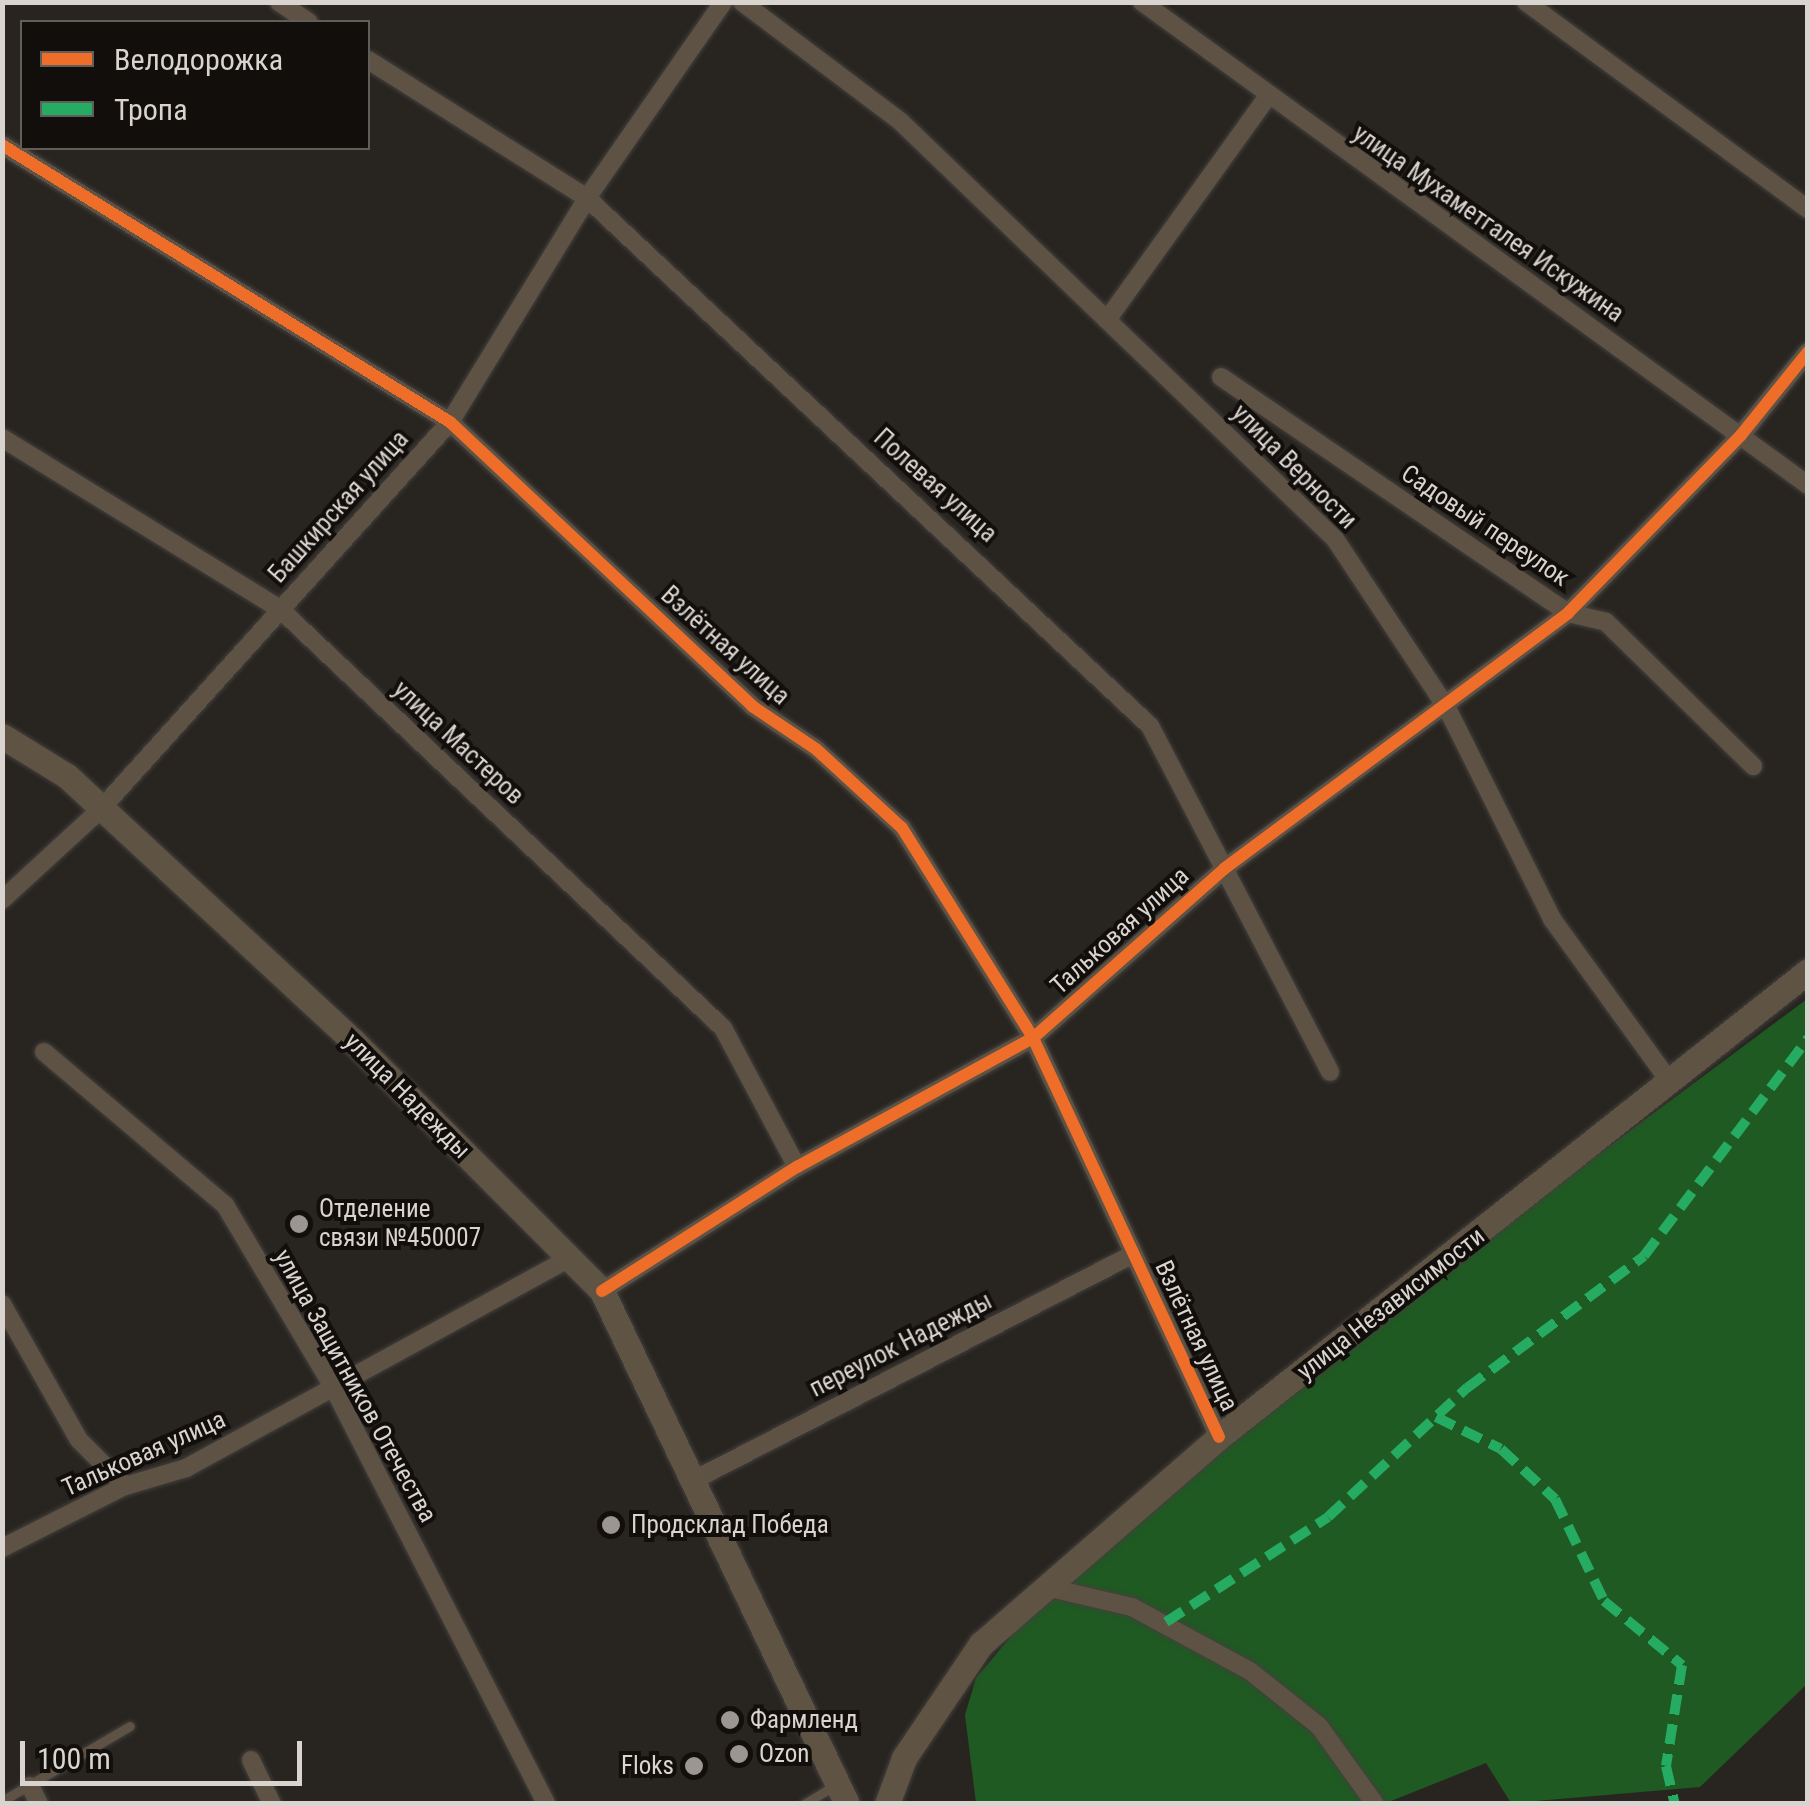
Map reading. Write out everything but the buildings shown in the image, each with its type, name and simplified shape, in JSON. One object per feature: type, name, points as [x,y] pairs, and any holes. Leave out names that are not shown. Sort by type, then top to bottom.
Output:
[{"type":"street","points":[[278,2],[306,20]]},
{"type":"street","name":"Башкирская улица","points":[[2,900],[101,808],[450,422],[587,198],[723,2]]},
{"type":"street","name":"улица Верности","points":[[742,2],[901,122],[1335,539],[1448,708],[1552,919],[1670,1082]]},
{"type":"street","name":"улица Мухаметгалея Искужина","points":[[1142,2],[1266,97],[1808,484]]},
{"type":"street","points":[[1526,2],[1808,210]]},
{"type":"street","name":"Полевая улица","points":[[370,61],[587,198],[1150,726],[1330,1072]]},
{"type":"street","points":[[1107,320],[1266,97]]},
{"type":"street","name":"Взлётная улица","points":[[2,144],[450,422],[752,706],[816,749],[902,828],[1032,1038],[1219,1437]]},
{"type":"street","name":"Тальковая улица","points":[[602,1291],[797,1168],[1032,1038],[1225,868],[1448,708],[1568,613],[1741,435],[1808,352]]},
{"type":"street","name":"Садовый переулок","points":[[1221,377],[1568,613],[1606,622],[1753,766]]},
{"type":"street","name":"улица Мастеров","points":[[2,438],[280,609],[723,1028],[797,1168]]},
{"type":"street","name":"улица Надежды","points":[[2,736],[67,776],[354,1042],[602,1291],[843,1793]]},
{"type":"street","name":"улица Независимости","points":[[887,1804],[904,1758],[981,1644],[1219,1437],[1808,972]]},
{"type":"street","name":"улица Защитников Отечества","points":[[44,1052],[225,1204],[333,1388],[546,1804]]},
{"type":"street","name":"переулок Надежды","points":[[692,1481],[1133,1254]]},
{"type":"street","name":"Тальковая улица","points":[[2,1548],[126,1486],[186,1468],[567,1260]]},
{"type":"street","points":[[2,1304],[79,1440],[126,1486]]},
{"type":"street","points":[[1046,1588],[1132,1607],[1250,1670],[1319,1726],[1375,1804]]},
{"type":"street","points":[[251,1760],[272,1804]]},
{"type":"street","points":[[30,1786],[38,1804]]},
{"type":"lane","points":[[2,1801],[130,1726]]},
{"type":"lane","points":[[804,1804],[843,1793]]},
{"type":"green space","points":[[1807,999],[1807,1684],[1700,1787],[1511,1803],[1486,1763],[1386,1803],[976,1803],[965,1715],[976,1678],[1034,1609],[1219,1437]]},
{"type":"marked path","points":[[1166,1622],[1328,1517],[1467,1388],[1644,1256],[1808,1038]]},
{"type":"marked path","points":[[1436,1417],[1501,1449],[1555,1499],[1604,1601],[1682,1665],[1666,1766],[1675,1804]]},
{"type":"cycle path","points":[[2,145],[450,422],[752,706],[816,749],[902,828],[1033,1038],[1219,1437]]},
{"type":"cycle path","points":[[602,1291],[797,1167],[1033,1038],[1225,868],[1568,613],[1741,435],[1808,352]]},
{"type":"place","name":"Отделение связи №450007","points":[[299,1224]]},
{"type":"place","name":"Продсклад Победа","points":[[611,1525]]},
{"type":"place","name":"Фармленд","points":[[730,1720]]},
{"type":"place","name":"Ozon","points":[[739,1754]]},
{"type":"place","name":"Floks","points":[[694,1766]]}]
